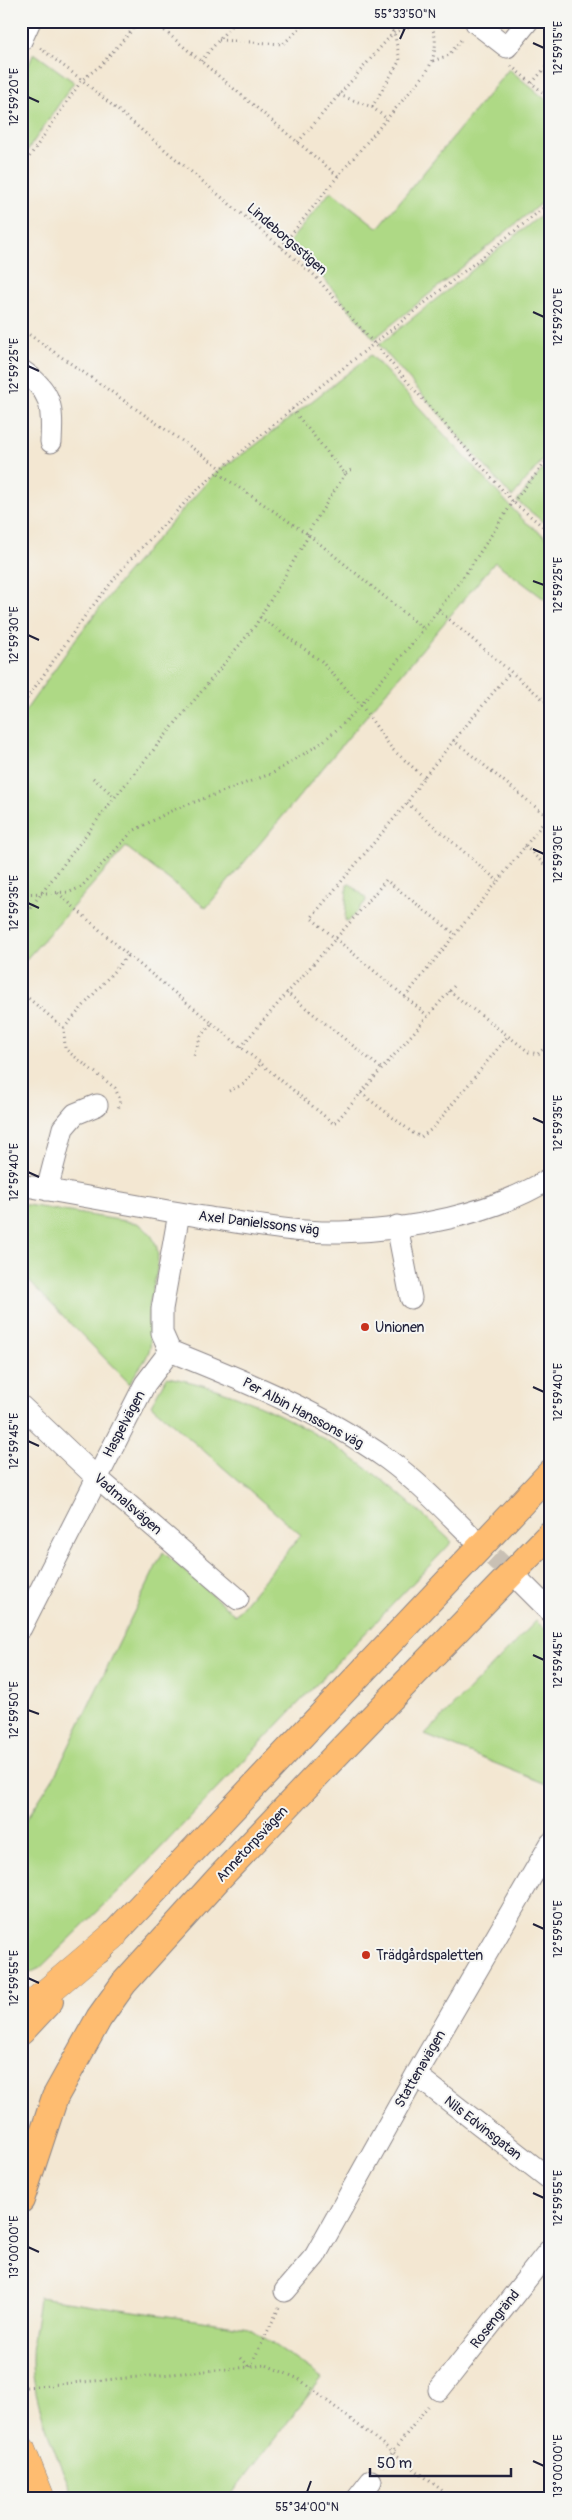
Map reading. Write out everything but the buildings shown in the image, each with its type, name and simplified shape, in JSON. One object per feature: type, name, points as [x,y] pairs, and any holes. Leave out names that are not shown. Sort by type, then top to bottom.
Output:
[{"type":"highway","points":[[21,2014],[113,1936]]},
{"type":"highway","points":[[21,2450],[41,2499]]},
{"type":"main road","points":[[21,2032],[551,1472]]},
{"type":"main road","name":"Annetorpsvägen","points":[[21,2200],[55,2096],[99,2018],[124,1984],[331,1760],[551,1534]]},
{"type":"street","points":[[477,21],[476,23],[507,47],[528,21]]},
{"type":"street","points":[[21,370],[45,390],[53,414],[51,442]]},
{"type":"street","points":[[47,1190],[63,1128],[75,1114],[97,1105]]},
{"type":"street","name":"Axel Danielssons väg","points":[[21,1186],[262,1227],[339,1232],[397,1226],[459,1216],[500,1204],[551,1178]]},
{"type":"street","points":[[170,1351],[162,1333],[162,1309],[179,1213]]},
{"type":"street","points":[[397,1226],[411,1298]]},
{"type":"street","name":"Haspelvägen","points":[[21,1628],[96,1477],[145,1384],[170,1351]]},
{"type":"street","name":"Per Albin Hanssons väg","points":[[170,1351],[258,1386],[337,1427],[405,1473],[469,1534]]},
{"type":"street","name":"Vadmalsvägen","points":[[21,1406],[96,1477],[238,1598]]},
{"type":"street","points":[[522,1584],[551,1612]]},
{"type":"street","name":"Stattenavägen","points":[[285,2291],[315,2256],[416,2075],[551,1843]]},
{"type":"street","name":"Nils Edvinsgatan","points":[[416,2075],[551,2180]]},
{"type":"street","name":"Rosengränd","points":[[439,2390],[551,2248]]},
{"type":"street","points":[[357,2499],[371,2481]]},
{"type":"path","points":[[21,169],[82,80],[101,65],[140,21]]},
{"type":"path","points":[[153,21],[338,176]]},
{"type":"path","points":[[201,61],[235,21]]},
{"type":"path","points":[[218,40],[283,44],[308,21]]},
{"type":"path","points":[[372,107],[400,60],[394,32],[381,21]]},
{"type":"path","points":[[281,247],[338,176],[426,73],[433,61],[436,36],[429,22],[394,32],[298,142]]},
{"type":"path","name":"Lindeborgsstigen","points":[[25,33],[314,275],[513,502],[551,533]]},
{"type":"path","points":[[532,83],[551,62]]},
{"type":"path","points":[[339,95],[372,107],[387,119]]},
{"type":"path","points":[[22,706],[87,613],[128,562],[216,472],[551,202]]},
{"type":"path","points":[[21,329],[221,468]]},
{"type":"path","points":[[292,409],[346,474]]},
{"type":"path","points":[[21,894],[39,895],[70,892],[81,887],[133,831],[174,810],[274,773],[320,744],[361,706],[424,629],[469,569],[513,502],[551,456]]},
{"type":"path","points":[[21,920],[116,797],[260,618],[308,534],[346,474],[354,468]]},
{"type":"path","points":[[216,472],[308,534],[424,629]]},
{"type":"path","points":[[438,610],[551,706]]},
{"type":"path","points":[[260,618],[321,661],[361,706],[392,749],[424,777]]},
{"type":"path","points":[[428,1016],[311,918],[407,804],[424,777],[510,672]]},
{"type":"path","points":[[545,702],[551,694]]},
{"type":"path","points":[[405,997],[549,815],[453,740]]},
{"type":"path","points":[[93,778],[116,797]]},
{"type":"path","points":[[407,804],[498,880]]},
{"type":"path","points":[[525,846],[548,868]]},
{"type":"path","points":[[241,1047],[286,992],[337,940],[386,880],[455,934]]},
{"type":"path","points":[[58,893],[128,955],[334,1124],[455,985]]},
{"type":"path","points":[[21,904],[29,910]]},
{"type":"path","points":[[118,1112],[120,1100],[115,1088],[65,1049],[64,1028],[128,955]]},
{"type":"path","points":[[449,991],[529,1052],[538,1054],[551,1042]]},
{"type":"path","points":[[21,992],[64,1028]]},
{"type":"path","points":[[286,992],[382,1069]]},
{"type":"path","points":[[193,1057],[201,1036],[212,1023]]},
{"type":"path","points":[[361,1093],[413,1133],[421,1137],[433,1128],[508,1036]]},
{"type":"path","points":[[229,1091],[244,1084],[261,1063]]},
{"type":"path","points":[[250,2367],[281,2305],[285,2291]]},
{"type":"path","points":[[242,2358],[250,2367]]},
{"type":"path","points":[[26,2387],[266,2365],[300,2379],[453,2499]]},
{"type":"path","points":[[371,2481],[439,2390]]},
{"type":"green space","points":[[34,53],[74,82],[21,160],[21,82]]},
{"type":"green space","points":[[509,69],[551,104],[551,195],[374,339],[319,273],[286,246],[331,191],[378,228]]},
{"type":"green space","points":[[551,207],[551,365],[546,370],[551,374],[551,450],[512,497],[379,345]]},
{"type":"green space","points":[[371,355],[523,520],[551,541],[551,604],[495,562],[206,908],[126,847],[21,965],[21,717],[75,640],[125,575],[216,472],[253,447]]},
{"type":"green space","points":[[551,459],[551,528],[517,501]]},
{"type":"green space","points":[[350,884],[365,897],[366,901],[348,922],[345,920],[347,885]]},
{"type":"green space","points":[[21,1204],[137,1223],[148,1232],[155,1242],[158,1265],[148,1317],[150,1347],[145,1360],[130,1384],[21,1273]]},
{"type":"green space","points":[[167,1377],[219,1390],[296,1423],[343,1452],[388,1484],[452,1542],[134,1876],[40,1968],[21,1977],[21,1828],[55,1775],[163,1552],[235,1615],[301,1535],[151,1405]]},
{"type":"green space","points":[[536,1621],[551,1635],[551,1786],[425,1735]]},
{"type":"green space","points":[[39,2297],[249,2328],[322,2378],[228,2499],[75,2499],[47,2430],[36,2392],[32,2359]]},
{"type":"tunnel","points":[[470,1535],[522,1584]]},
{"type":"place","name":"Unionen","points":[[365,1327]]},
{"type":"place","name":"Trädgårdspaletten","points":[[366,1955]]}]
